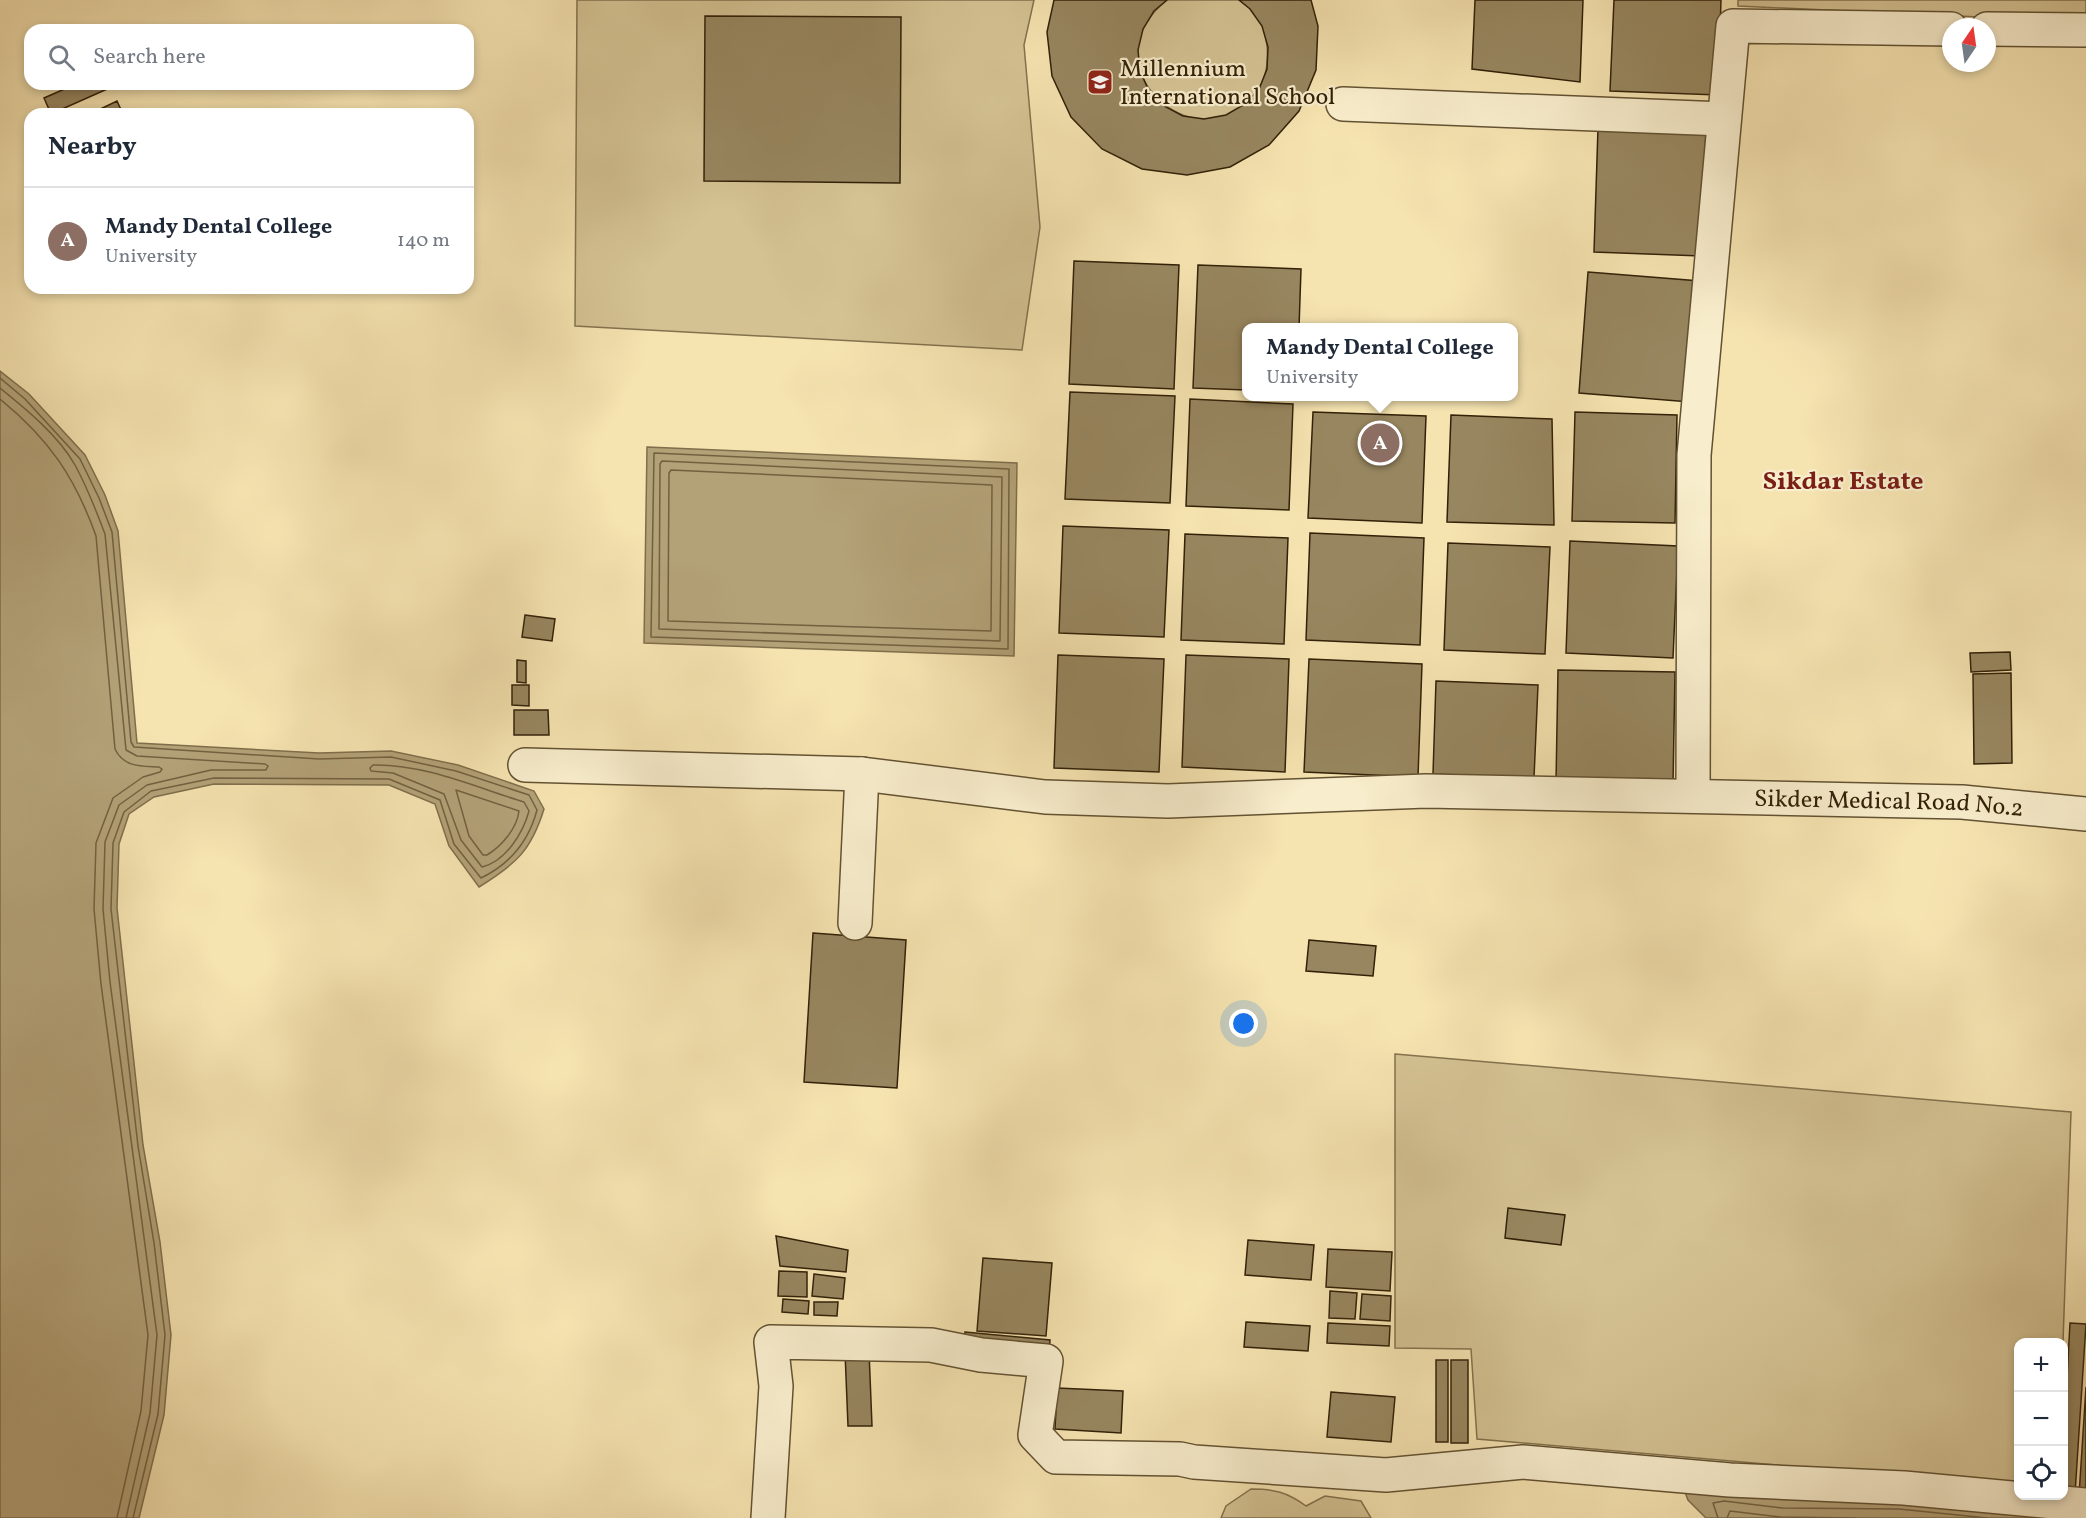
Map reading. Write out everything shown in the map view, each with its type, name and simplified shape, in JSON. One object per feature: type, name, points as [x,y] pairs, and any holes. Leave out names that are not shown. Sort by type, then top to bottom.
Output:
[{"type":"street","points":[[1693,795],[1694,455],[1733,26],[1942,28]]},
{"type":"street","points":[[1996,29],[2086,30]]},
{"type":"street","points":[[1343,104],[1724,119]]},
{"type":"street","name":"Sikder Medical Road No.2","points":[[525,765],[862,774],[1045,797],[1168,801],[1426,791],[1962,802],[2086,814]]},
{"type":"street","points":[[855,923],[862,774]]},
{"type":"street","points":[[768,1518],[776,1386],[771,1342],[932,1346],[981,1355],[1046,1361],[1035,1436],[1056,1456],[1180,1459],[1194,1462],[1386,1475],[1523,1462],[1730,1479],[1904,1488],[2086,1505]]},
{"type":"shaded area","points":[[577,0],[1034,0],[1024,45],[1040,227],[1022,350],[575,326]]},
{"type":"shaded area","points":[[1167,0],[1239,0],[1257,16],[1266,40],[1267,67],[1259,89],[1236,112],[1210,120],[1184,115],[1161,101],[1144,81],[1138,55],[1144,27]]},
{"type":"shaded area","points":[[1738,0],[2086,0],[2086,22],[1738,6]]},
{"type":"shaded area","points":[[1395,1054],[2071,1112],[2063,1338],[2014,1338],[2014,1486],[1477,1439],[1471,1349],[1395,1348]]},
{"type":"shaded area","points":[[1251,1489],[1280,1492],[1306,1506],[1325,1496],[1361,1501],[1371,1518],[1221,1518],[1226,1506]]},
{"type":"water","points":[[0,371],[29,394],[85,455],[105,495],[118,531],[137,743],[319,753],[391,751],[458,765],[534,791],[544,809],[534,836],[521,855],[503,871],[479,887],[449,846],[435,804],[389,785],[214,784],[154,797],[129,814],[119,844],[117,908],[143,1145],[160,1242],[171,1335],[164,1415],[139,1518],[0,1518]]},
{"type":"water","points":[[647,447],[1017,463],[1014,656],[644,643]]},
{"type":"water","points":[[1724,1487],[2072,1518],[1706,1518],[1688,1500],[1685,1492]]},
{"type":"building","name":"Millennium International School","points":[[1054,0],[1167,0],[1154,11],[1143,29],[1138,50],[1140,71],[1149,91],[1164,106],[1183,116],[1204,119],[1226,115],[1245,104],[1259,89],[1267,69],[1268,47],[1262,26],[1250,9],[1239,0],[1311,0],[1318,26],[1316,70],[1299,111],[1269,145],[1230,167],[1187,175],[1142,169],[1102,149],[1071,117],[1052,76],[1047,32]]},
{"type":"building","points":[[1475,0],[1583,0],[1580,82],[1472,69]]},
{"type":"building","points":[[1614,0],[1721,0],[1718,95],[1610,91]]},
{"type":"building","points":[[705,16],[901,17],[900,183],[704,181]]},
{"type":"building","points":[[62,90],[105,90],[64,108],[48,108],[44,98]]},
{"type":"building","points":[[117,101],[120,108],[102,108]]},
{"type":"building","points":[[1598,128],[1706,132],[1701,256],[1594,252]]},
{"type":"building","points":[[1074,261],[1179,265],[1174,389],[1069,384]]},
{"type":"building","points":[[1198,265],[1301,269],[1299,323],[1242,323],[1242,390],[1193,388]]},
{"type":"building","points":[[1588,272],[1700,281],[1690,402],[1579,393]]},
{"type":"building","points":[[1070,392],[1175,396],[1170,503],[1065,499]]},
{"type":"building","points":[[1190,399],[1293,404],[1289,510],[1186,506]]},
{"type":"building","points":[[1313,412],[1426,416],[1422,523],[1308,518]]},
{"type":"building","points":[[1575,412],[1677,415],[1675,523],[1572,521]]},
{"type":"building","points":[[1451,415],[1552,419],[1554,525],[1447,522]]},
{"type":"building","points":[[1063,526],[1169,530],[1164,637],[1059,633]]},
{"type":"building","points":[[1310,533],[1424,538],[1420,645],[1306,640]]},
{"type":"building","points":[[1185,534],[1288,538],[1284,644],[1181,640]]},
{"type":"building","points":[[1570,541],[1678,546],[1673,658],[1566,653]]},
{"type":"building","points":[[1448,543],[1550,547],[1545,654],[1444,650]]},
{"type":"building","points":[[525,615],[555,619],[552,641],[522,637]]},
{"type":"building","points":[[2010,652],[2011,670],[1971,672],[1970,653]]},
{"type":"building","points":[[1058,655],[1164,659],[1159,772],[1054,768]]},
{"type":"building","points":[[1186,655],[1289,659],[1285,772],[1182,767]]},
{"type":"building","points":[[1309,659],[1422,664],[1418,777],[1304,772]]},
{"type":"building","points":[[517,660],[526,661],[526,683],[517,682]]},
{"type":"building","points":[[1558,670],[1675,672],[1673,784],[1556,782]]},
{"type":"building","points":[[2011,673],[2012,763],[1974,764],[1973,674]]},
{"type":"building","points":[[1436,681],[1538,685],[1534,778],[1433,774]]},
{"type":"building","points":[[512,685],[529,685],[529,706],[512,705]]},
{"type":"building","points":[[514,710],[548,710],[549,735],[514,735]]},
{"type":"building","points":[[813,933],[906,940],[897,1088],[804,1082]]},
{"type":"building","points":[[1309,940],[1376,946],[1373,976],[1306,971]]},
{"type":"building","points":[[1508,1208],[1565,1215],[1561,1245],[1505,1238]]},
{"type":"building","points":[[776,1236],[848,1250],[846,1272],[780,1266]]},
{"type":"building","points":[[1248,1240],[1314,1245],[1311,1280],[1245,1275]]},
{"type":"building","points":[[1328,1249],[1392,1252],[1390,1291],[1326,1287]]},
{"type":"building","points":[[983,1258],[1052,1263],[1046,1336],[977,1331]]},
{"type":"building","points":[[779,1271],[807,1272],[807,1297],[778,1296]]},
{"type":"building","points":[[814,1274],[845,1278],[843,1299],[812,1296]]},
{"type":"building","points":[[1330,1291],[1357,1293],[1355,1319],[1329,1318]]},
{"type":"building","points":[[1362,1294],[1391,1296],[1390,1321],[1360,1319]]},
{"type":"building","points":[[783,1299],[809,1301],[808,1314],[782,1312]]},
{"type":"building","points":[[814,1302],[838,1302],[837,1316],[814,1315]]},
{"type":"building","points":[[1246,1322],[1310,1326],[1308,1351],[1244,1347]]},
{"type":"building","points":[[1328,1323],[1390,1326],[1389,1346],[1327,1343]]},
{"type":"building","points":[[2070,1323],[2086,1324],[2075,1494],[2068,1493]]},
{"type":"building","points":[[965,1332],[1050,1340],[1049,1353],[964,1346]]},
{"type":"building","points":[[869,1351],[872,1426],[848,1426],[845,1352]]},
{"type":"building","points":[[1436,1360],[1448,1360],[1448,1442],[1436,1442]]},
{"type":"building","points":[[1451,1360],[1468,1360],[1468,1443],[1451,1443]]},
{"type":"building","points":[[2086,1387],[2086,1496],[2079,1496]]},
{"type":"building","points":[[1057,1388],[1123,1391],[1121,1433],[1055,1429]]},
{"type":"building","points":[[1331,1392],[1395,1397],[1391,1442],[1327,1437]]},
{"type":"place","name":"Millennium International School","points":[[1100,82]]},
{"type":"place","name":"Mandy Dental College","points":[[1380,443]]},
{"type":"district","name":"Sikdar Estate","points":[[1843,480]]}]
